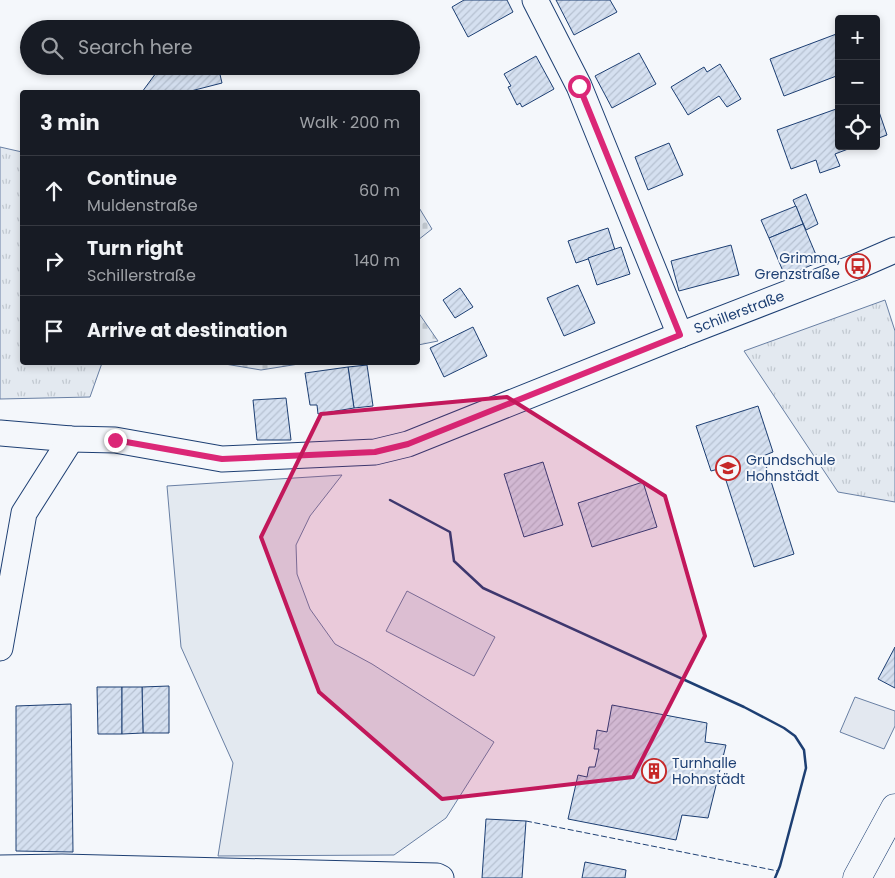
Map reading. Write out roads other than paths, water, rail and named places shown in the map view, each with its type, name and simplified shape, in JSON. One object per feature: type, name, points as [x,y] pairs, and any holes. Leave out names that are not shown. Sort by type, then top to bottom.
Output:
[{"type":"main road","points":[[857,878],[895,808]]},
{"type":"street","points":[[536,0],[579,86],[680,335]]},
{"type":"street","name":"Schillerstraße","points":[[0,433],[71,439],[115,440],[222,459],[375,452],[408,444],[895,250]]},
{"type":"street","points":[[0,648],[24,513],[71,439]]},
{"type":"street","points":[[0,868],[62,867],[437,876],[442,878]]},
{"type":"place","name":"Grimma, Grenzstraße","points":[[858,266]]},
{"type":"place","name":"Grundschule Hohnstädt","points":[[728,468]]},
{"type":"place","name":"Turnhalle Hohnstädt","points":[[654,771]]}]
